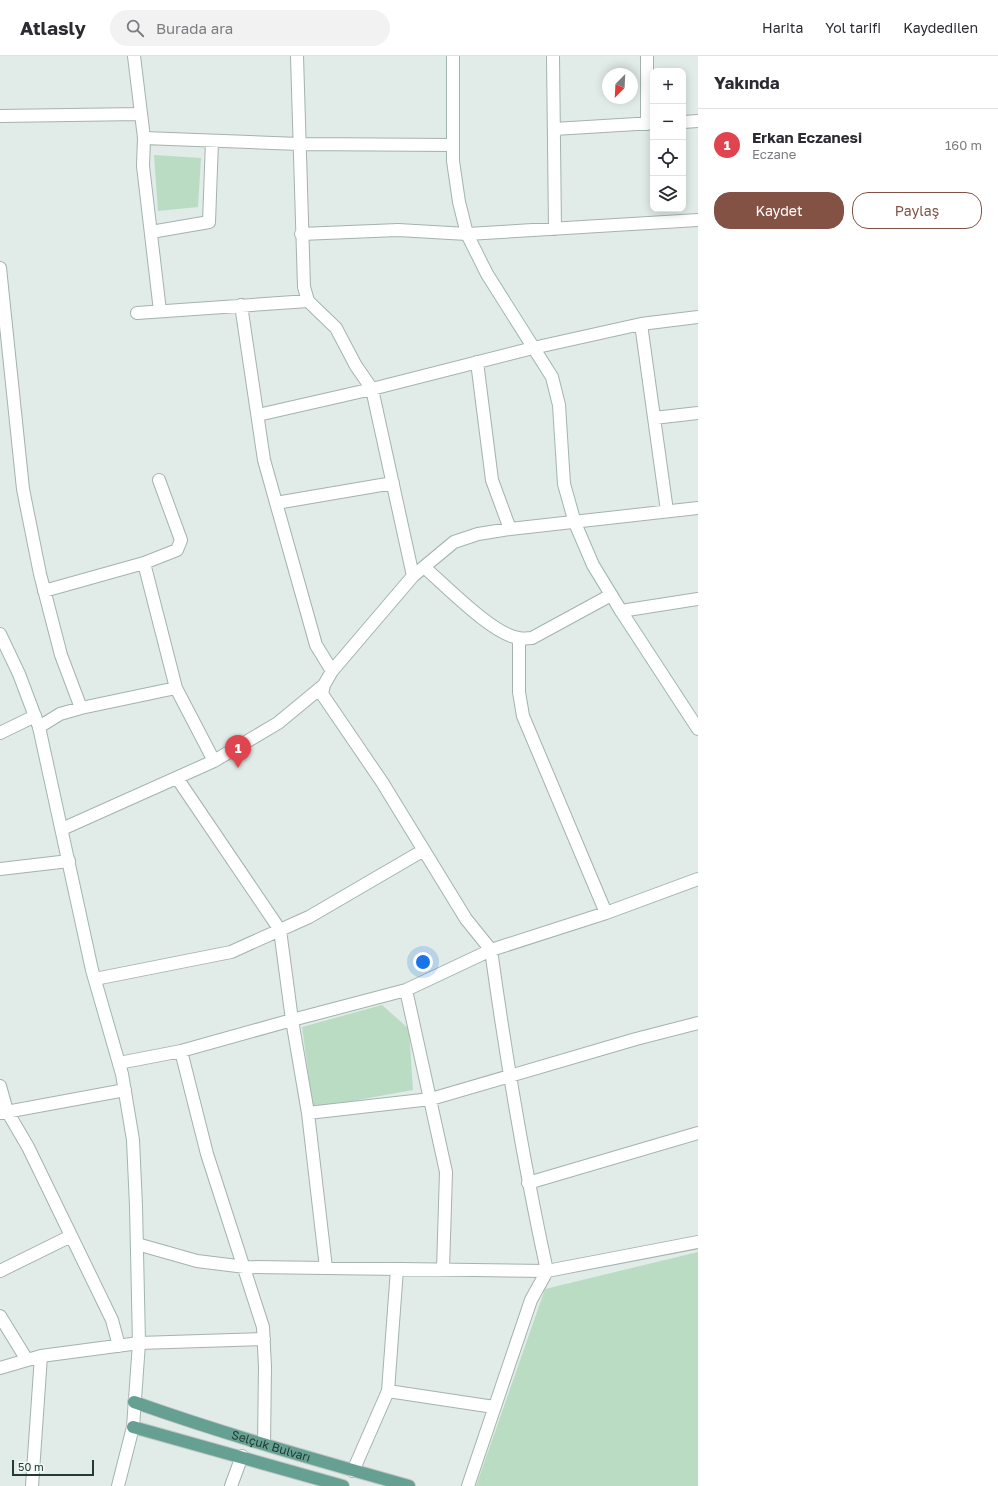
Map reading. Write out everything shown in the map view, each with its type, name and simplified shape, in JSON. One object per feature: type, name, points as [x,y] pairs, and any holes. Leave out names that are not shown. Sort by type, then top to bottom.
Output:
[{"type":"main road","name":"Selçuk Bulvarı","points":[[134,1402],[264,1444],[409,1486]]},
{"type":"main road","name":"Selçuk Bulvarı","points":[[133,1427],[242,1456],[343,1486]]},
{"type":"street","points":[[134,56],[144,138],[144,166],[160,311]]},
{"type":"street","points":[[297,56],[301,234],[304,286],[308,300],[336,328],[356,366],[372,389],[413,576]]},
{"type":"street","points":[[453,56],[453,161],[458,202],[467,234],[487,274],[552,377],[559,405],[564,484],[575,523],[593,565],[621,611],[697,726]]},
{"type":"street","points":[[553,56],[555,228]]},
{"type":"street","points":[[554,129],[650,124],[647,56]]},
{"type":"street","points":[[0,116],[140,114]]},
{"type":"street","points":[[686,122],[698,121]]},
{"type":"street","points":[[144,138],[299,144],[453,146]]},
{"type":"street","points":[[151,232],[209,222],[212,141]]},
{"type":"street","points":[[301,234],[398,230],[467,234],[698,220]]},
{"type":"street","points":[[0,268],[23,489],[44,590],[60,655],[81,708]]},
{"type":"street","points":[[137,313],[308,300]]},
{"type":"street","points":[[241,305],[264,460],[316,645],[332,671]]},
{"type":"street","points":[[258,415],[372,389],[533,348],[641,324],[698,317]]},
{"type":"street","points":[[641,324],[667,511]]},
{"type":"street","points":[[477,362],[492,480],[510,529]]},
{"type":"street","points":[[654,418],[698,413]]},
{"type":"street","points":[[44,590],[144,563],[177,550],[181,542],[159,480]]},
{"type":"street","points":[[276,502],[393,483]]},
{"type":"street","points":[[62,830],[214,761],[278,723],[324,684],[332,671],[413,576],[454,542],[478,534],[510,529],[575,523],[698,508]]},
{"type":"street","points":[[144,563],[176,688],[214,761]]},
{"type":"street","points":[[424,567],[485,620],[506,634],[519,638],[532,638],[611,595]]},
{"type":"street","points":[[621,611],[698,599]]},
{"type":"street","points":[[0,634],[19,674],[37,721],[95,980],[125,1090],[133,1140],[139,1343],[133,1427],[118,1486]]},
{"type":"street","points":[[519,638],[519,692],[523,716],[606,913]]},
{"type":"street","points":[[324,684],[322,694],[382,782],[466,919],[490,950],[509,1076],[528,1183],[547,1272],[531,1300],[468,1486]]},
{"type":"street","points":[[0,733],[81,708],[176,688]]},
{"type":"street","points":[[177,778],[280,930],[292,1020],[308,1113],[326,1268]]},
{"type":"street","points":[[95,980],[231,952],[309,917],[424,850]]},
{"type":"street","points":[[0,869],[68,860]]},
{"type":"street","points":[[119,1064],[181,1051],[406,990],[490,950],[606,913],[698,879]]},
{"type":"street","points":[[406,990],[446,1172],[443,1269]]},
{"type":"street","points":[[308,1113],[431,1099],[698,1022]]},
{"type":"street","points":[[181,1051],[207,1154],[245,1267],[263,1328],[265,1367],[264,1444]]},
{"type":"street","points":[[0,1086],[3,1112],[28,1147],[112,1320],[119,1346]]},
{"type":"street","points":[[3,1112],[125,1090]]},
{"type":"street","points":[[528,1183],[698,1133]]},
{"type":"street","points":[[0,1271],[71,1236]]},
{"type":"street","points":[[137,1244],[197,1261],[245,1267],[443,1269],[547,1272],[698,1242]]},
{"type":"street","points":[[353,1471],[388,1391],[398,1269]]},
{"type":"street","points":[[0,1316],[27,1360]]},
{"type":"street","points":[[0,1368],[41,1356],[139,1343],[264,1339]]},
{"type":"street","points":[[32,1486],[41,1356]]},
{"type":"street","points":[[388,1391],[494,1407]]},
{"type":"street","points":[[231,1486],[242,1456]]},
{"type":"green space","points":[[154,155],[201,158],[198,207],[158,211]]},
{"type":"green space","points":[[382,1005],[409,1029],[413,1090],[313,1108],[302,1027]]},
{"type":"green space","points":[[698,1252],[698,1486],[476,1486],[545,1289]]},
{"type":"place","name":"Erkan Eczanesi","points":[[238,768]]}]
